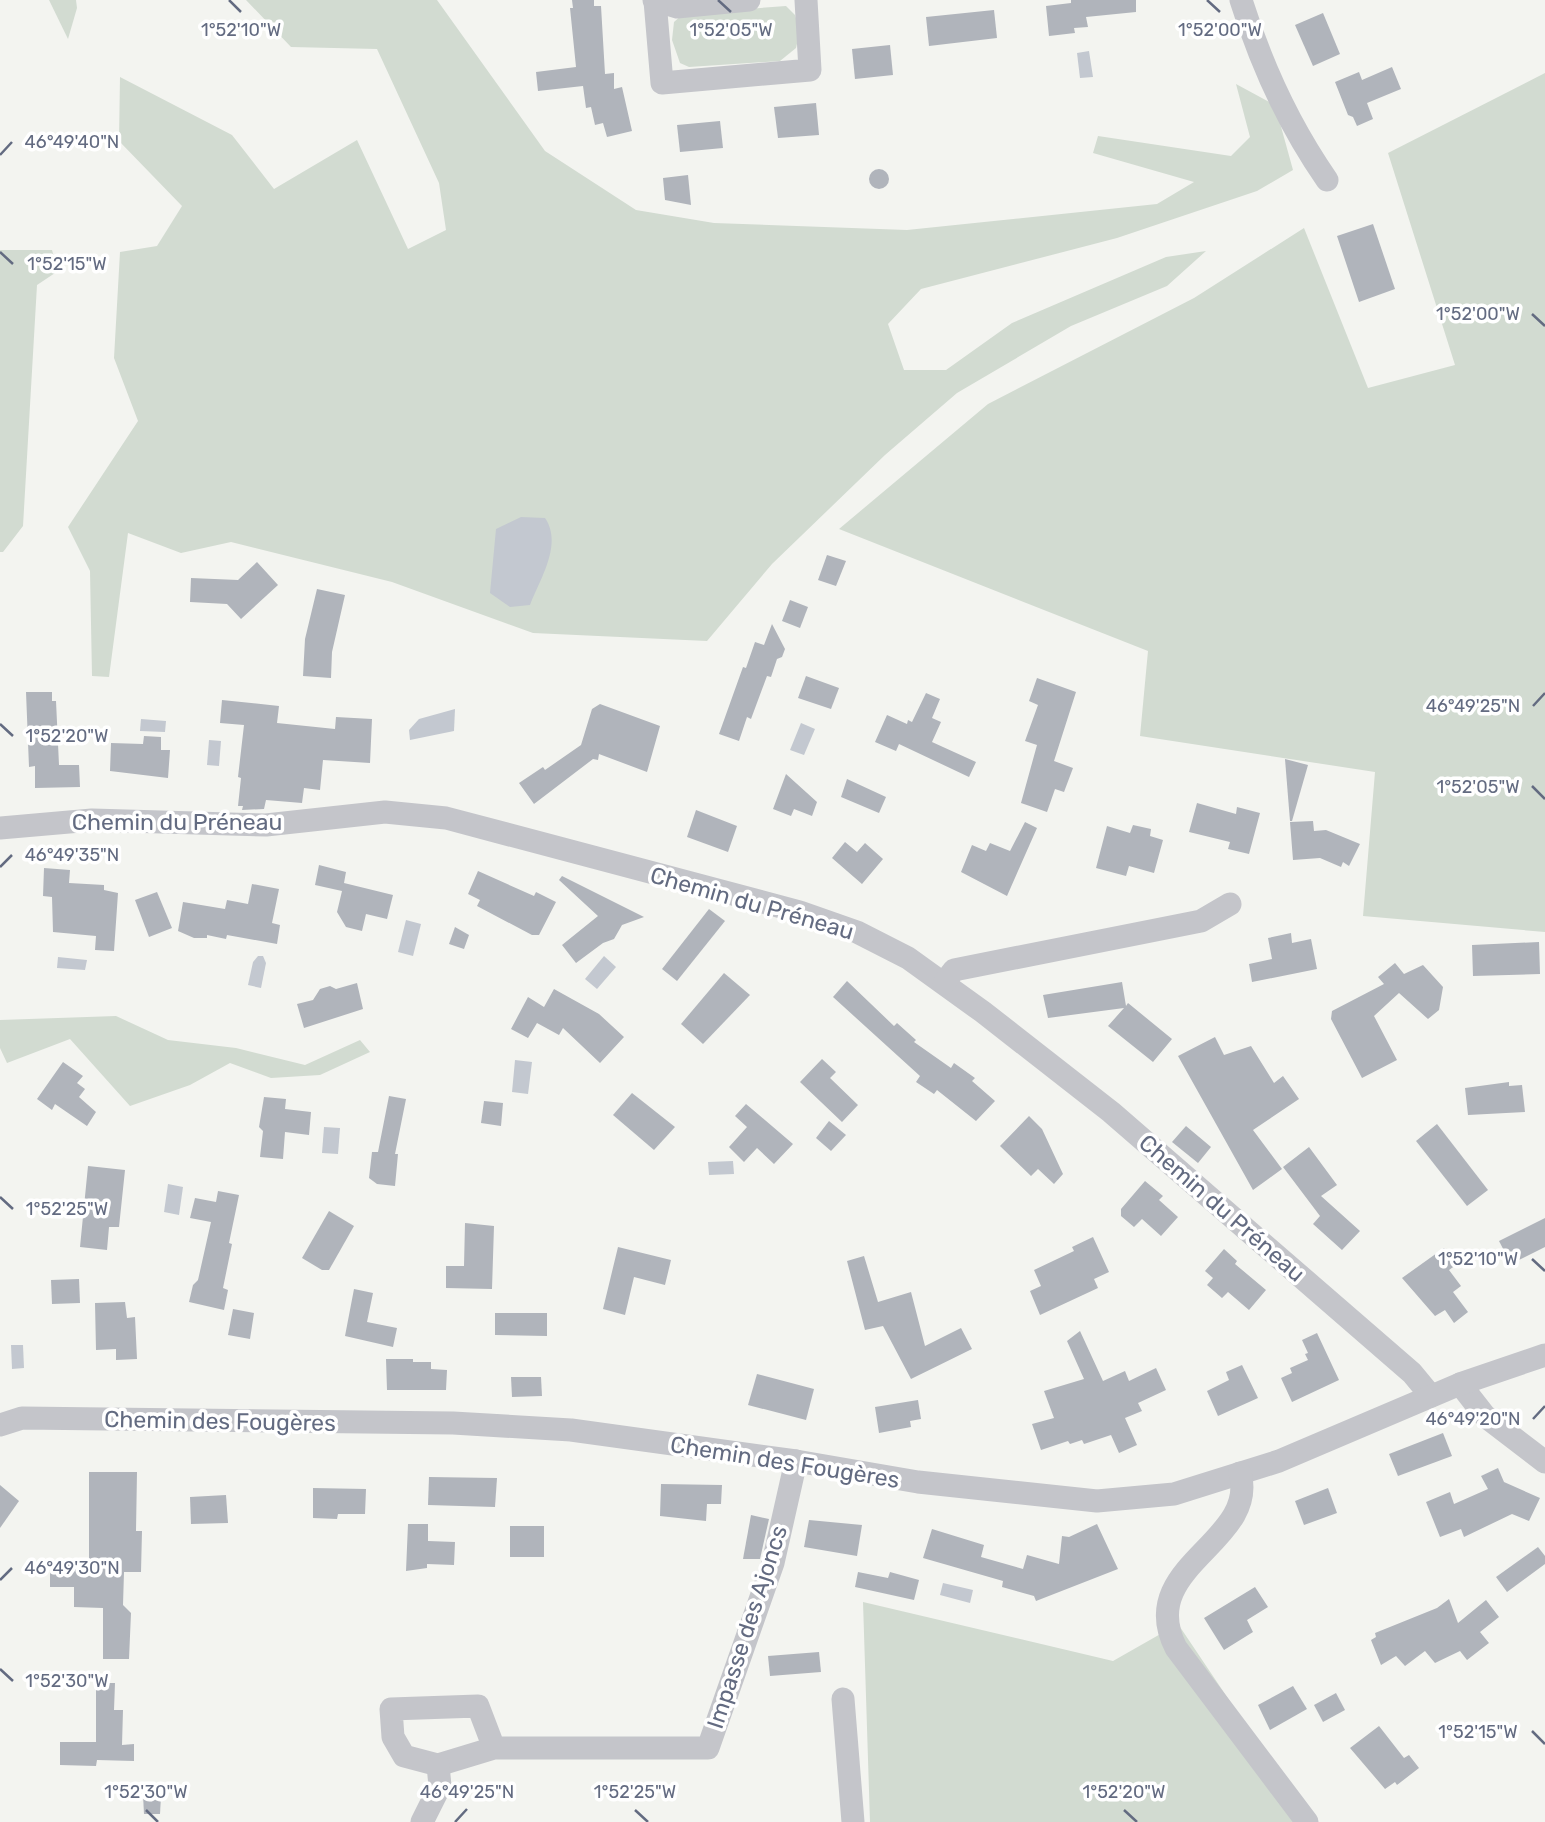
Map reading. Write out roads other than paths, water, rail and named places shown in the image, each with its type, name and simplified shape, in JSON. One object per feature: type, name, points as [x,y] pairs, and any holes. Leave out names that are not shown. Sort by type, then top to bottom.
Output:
[{"type":"street","points":[[748,0],[677,7],[654,1],[662,83],[810,70],[806,0]]},
{"type":"street","points":[[1241,0],[1258,54],[1302,144],[1327,180]]},
{"type":"street","name":"Chemin du Préneau","points":[[0,828],[92,820],[266,825],[385,812],[446,818],[800,912],[857,932],[908,958],[944,983],[1111,1112],[1412,1373],[1431,1396]]},
{"type":"street","points":[[944,983],[954,970],[1201,921],[1230,904]]},
{"type":"street","name":"Chemin des Fougères","points":[[0,1426],[22,1418],[453,1423],[571,1430],[796,1461],[918,1482],[1097,1501],[1174,1494],[1279,1461],[1460,1384],[1545,1355]]},
{"type":"street","points":[[1460,1384],[1485,1416],[1545,1462]]},
{"type":"street","name":"Impasse des Ajoncs","points":[[438,1765],[494,1748],[708,1748],[773,1563],[796,1461]]},
{"type":"street","points":[[1240,1473],[1245,1490],[1238,1510],[1179,1579],[1169,1598],[1166,1617],[1176,1648],[1307,1822]]},
{"type":"street","points":[[843,1699],[853,1822]]},
{"type":"street","points":[[422,1822],[440,1786],[438,1765],[404,1756],[393,1737],[391,1709],[478,1706],[494,1748]]}]
